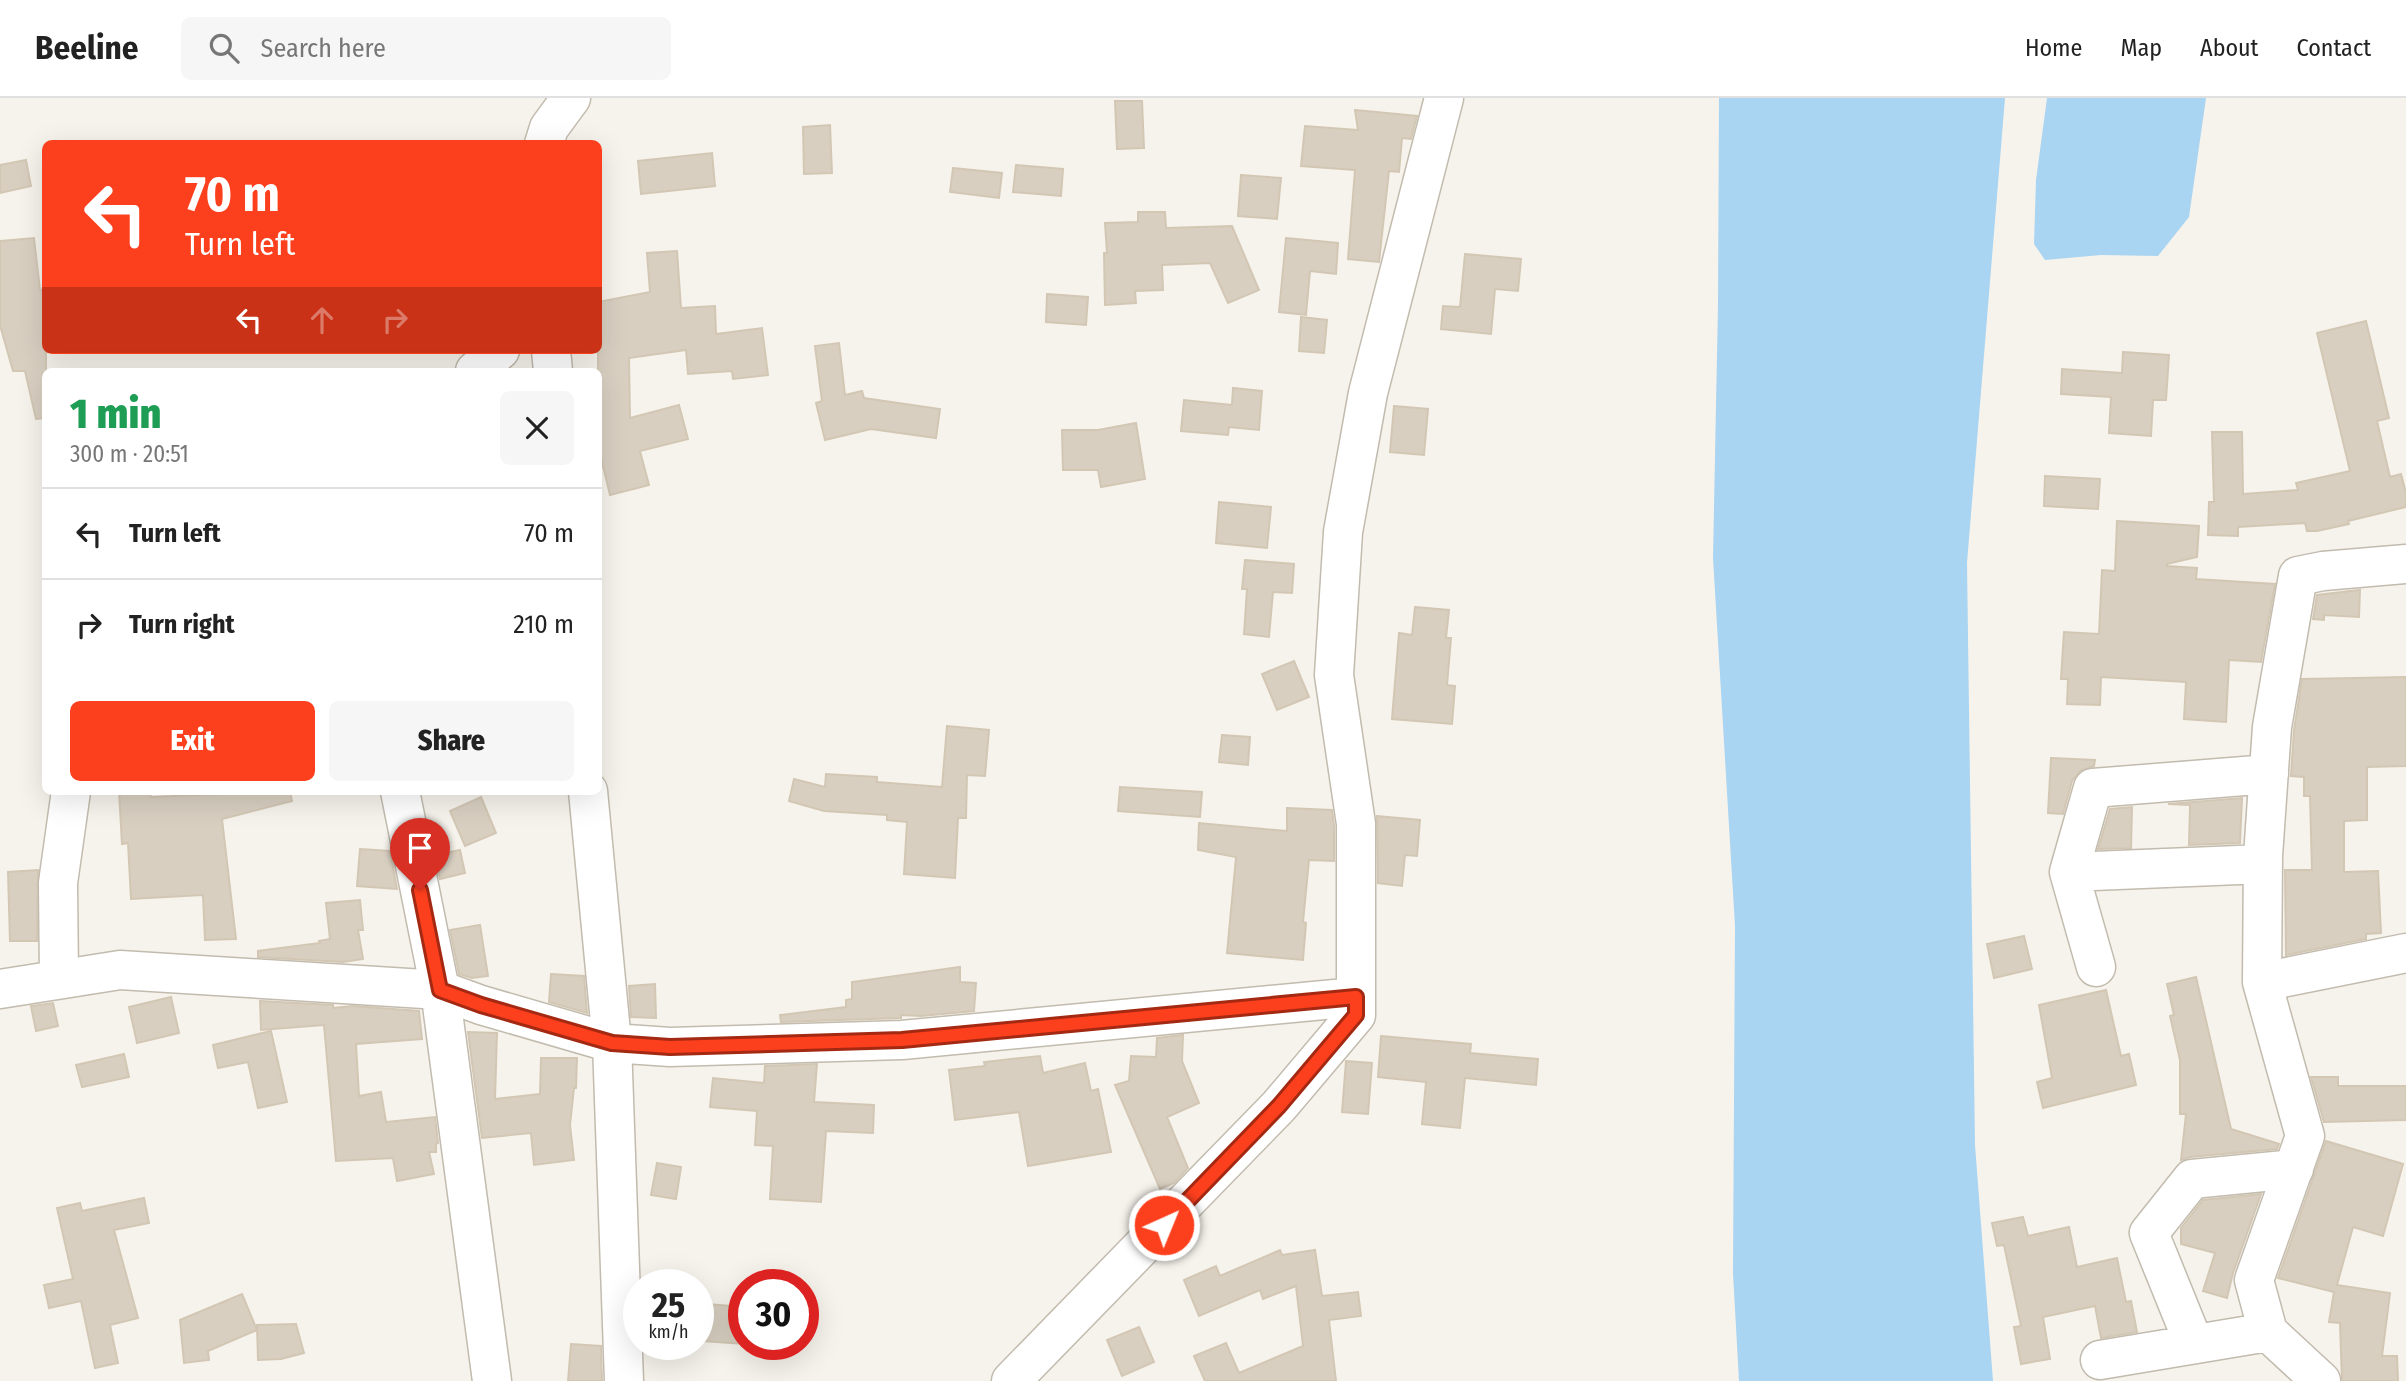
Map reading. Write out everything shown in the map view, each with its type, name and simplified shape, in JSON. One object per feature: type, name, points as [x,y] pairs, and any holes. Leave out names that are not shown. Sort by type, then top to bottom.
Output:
[{"type":"street","points":[[545,140],[549,128],[570,98]]},
{"type":"street","points":[[1011,1381],[1279,1106],[1356,1015],[1356,824],[1334,675],[1343,532],[1368,393],[1444,98]]},
{"type":"street","points":[[479,368],[495,354]]},
{"type":"street","points":[[2321,1381],[2268,1332],[2254,1280],[2305,1136],[2262,982],[2263,864],[2272,726],[2298,576],[2323,570],[2406,564]]},
{"type":"street","points":[[2096,967],[2069,872],[2093,788],[2269,774]]},
{"type":"street","points":[[59,979],[58,883],[70,795]]},
{"type":"street","points":[[401,795],[440,990],[492,1381]]},
{"type":"street","points":[[588,795],[612,1043],[624,1381]]},
{"type":"street","points":[[2069,872],[2263,864]]},
{"type":"street","points":[[2262,982],[2406,953]]},
{"type":"street","points":[[0,989],[120,970],[440,990],[481,1005],[612,1043],[670,1047],[902,1040],[1356,997]]},
{"type":"street","points":[[2194,1344],[2149,1233],[2192,1179],[2294,1169]]},
{"type":"street","points":[[2100,1360],[2268,1332]]},
{"type":"water","points":[[1719,98],[2005,98],[1967,563],[1975,1145],[1993,1381],[1739,1381],[1733,1273],[1735,926],[1713,558]]},
{"type":"water","points":[[2047,98],[2206,98],[2189,217],[2158,256],[2101,255],[2045,260],[2034,244],[2036,180]]},
{"type":"building","points":[[1115,101],[1142,101],[1144,148],[1117,149]]},
{"type":"building","points":[[1355,110],[1417,116],[1411,139],[1402,138],[1399,172],[1389,171],[1379,262],[1348,259],[1355,170],[1301,166],[1305,126],[1358,130]]},
{"type":"building","points":[[830,125],[832,173],[804,174],[803,127]]},
{"type":"building","points":[[712,153],[715,186],[641,194],[638,161]]},
{"type":"building","points":[[26,160],[31,186],[0,193],[0,165]]},
{"type":"building","points":[[1016,165],[1063,169],[1061,196],[1013,192]]},
{"type":"building","points":[[953,168],[1002,173],[999,198],[950,192]]},
{"type":"building","points":[[1241,175],[1281,178],[1277,219],[1238,216]]},
{"type":"building","points":[[1138,212],[1165,212],[1166,228],[1232,226],[1259,290],[1228,303],[1210,263],[1162,265],[1163,290],[1135,291],[1136,303],[1105,305],[1105,223],[1138,222]]},
{"type":"building","points":[[34,238],[42,290],[42,354],[46,354],[46,368],[42,368],[42,418],[36,419],[25,371],[13,371],[0,325],[0,241]]},
{"type":"building","points":[[1286,238],[1338,243],[1336,274],[1310,271],[1306,315],[1279,312]]},
{"type":"building","points":[[677,251],[681,308],[715,306],[716,334],[762,328],[768,375],[733,379],[732,371],[688,374],[686,350],[629,358],[630,418],[679,405],[688,439],[640,451],[649,485],[610,495],[602,462],[602,368],[598,368],[598,354],[602,354],[602,301],[650,292],[647,253]]},
{"type":"building","points":[[1465,254],[1521,259],[1518,291],[1495,289],[1491,334],[1441,329],[1443,306],[1460,307]]},
{"type":"building","points":[[1047,294],[1088,297],[1086,325],[1046,322]]},
{"type":"building","points":[[1301,317],[1327,320],[1324,353],[1299,351]]},
{"type":"building","points":[[2366,321],[2389,418],[2377,421],[2390,477],[2401,474],[2406,507],[2317,531],[2307,531],[2305,523],[2238,527],[2238,536],[2208,535],[2209,502],[2214,502],[2212,432],[2242,432],[2243,494],[2298,490],[2296,483],[2350,471],[2317,333]]},
{"type":"building","points":[[839,343],[845,395],[862,391],[864,398],[940,409],[936,438],[871,429],[825,440],[816,403],[822,401],[815,346]]},
{"type":"building","points":[[2123,352],[2169,355],[2166,400],[2153,400],[2151,436],[2109,433],[2111,397],[2061,394],[2062,369],[2122,373]]},
{"type":"building","points":[[1233,388],[1262,391],[1259,430],[1229,427],[1228,435],[1181,431],[1184,400],[1232,405]]},
{"type":"building","points":[[1394,406],[1428,409],[1424,455],[1390,452]]},
{"type":"building","points":[[1136,423],[1145,479],[1101,487],[1098,470],[1063,470],[1062,430],[1098,430]]},
{"type":"building","points":[[2045,476],[2100,479],[2098,509],[2044,506]]},
{"type":"building","points":[[1219,502],[1271,507],[1267,548],[1216,543]]},
{"type":"building","points":[[2117,521],[2199,526],[2197,557],[2167,566],[2197,568],[2196,579],[2275,584],[2261,662],[2229,660],[2226,722],[2184,719],[2186,682],[2101,677],[2100,705],[2067,704],[2068,679],[2061,679],[2064,632],[2099,634],[2102,570],[2115,571]]},
{"type":"building","points":[[1245,560],[1294,564],[1292,593],[1273,592],[1269,637],[1244,634],[1247,589],[1242,589]]},
{"type":"building","points":[[2360,590],[2359,617],[2324,615],[2324,620],[2313,619],[2317,595]]},
{"type":"building","points":[[1415,607],[1449,610],[1446,638],[1451,638],[1447,685],[1455,686],[1452,724],[1392,719],[1399,633],[1412,635]]},
{"type":"building","points":[[1294,661],[1309,697],[1277,710],[1262,674]]},
{"type":"building","points":[[2406,677],[2406,766],[2367,767],[2367,820],[2344,821],[2344,872],[2378,871],[2381,933],[2366,934],[2366,939],[2286,955],[2285,870],[2312,870],[2310,796],[2304,796],[2304,777],[2291,776],[2294,730],[2302,679]]},
{"type":"building","points":[[947,726],[989,730],[985,776],[967,775],[966,818],[958,818],[955,878],[904,874],[907,822],[887,820],[887,815],[824,811],[789,801],[794,779],[825,787],[826,774],[877,777],[877,782],[942,787]]},
{"type":"building","points":[[1222,735],[1250,737],[1248,765],[1219,762]]},
{"type":"building","points":[[2051,758],[2095,760],[2094,766],[2080,771],[2072,781],[2063,814],[2048,813]]},
{"type":"building","points":[[1120,787],[1202,792],[1200,817],[1118,811]]},
{"type":"building","points":[[119,795],[291,795],[292,801],[222,819],[236,939],[205,940],[203,895],[131,899],[128,843],[122,844]]},
{"type":"building","points":[[481,797],[496,833],[465,846],[450,811]]},
{"type":"building","points":[[2242,798],[2240,843],[2189,845],[2190,805],[2168,804]]},
{"type":"building","points":[[2132,807],[2131,848],[2098,849],[2110,809]]},
{"type":"building","points":[[1287,808],[1332,810],[1334,826],[1334,861],[1309,860],[1303,922],[1306,923],[1303,960],[1227,953],[1236,857],[1198,850],[1199,823],[1287,831]]},
{"type":"building","points":[[1377,816],[1420,820],[1417,856],[1405,855],[1402,886],[1378,883]]},
{"type":"building","points":[[360,849],[390,851],[397,889],[357,886]]},
{"type":"building","points":[[460,850],[465,873],[440,879],[435,855]]},
{"type":"building","points":[[38,870],[37,941],[10,941],[8,872]]},
{"type":"building","points":[[360,900],[363,930],[358,930],[363,959],[343,962],[258,957],[258,951],[320,943],[319,941],[330,939],[326,903]]},
{"type":"building","points":[[480,925],[488,976],[472,978],[459,974],[450,930]]},
{"type":"building","points":[[2024,936],[2032,969],[1994,978],[1987,944]]},
{"type":"building","points":[[960,967],[960,982],[976,983],[974,1011],[901,1015],[901,1018],[781,1022],[780,1015],[846,1007],[846,1000],[852,999],[852,982]]},
{"type":"building","points":[[551,974],[584,976],[587,1013],[549,1002]]},
{"type":"building","points":[[2196,977],[2231,1129],[2279,1144],[2277,1149],[2181,1160],[2186,1114],[2180,1114],[2180,1060],[2170,1016],[2174,1015],[2167,984]]},
{"type":"building","points":[[655,984],[656,1018],[631,1017],[629,986]]},
{"type":"building","points":[[2106,990],[2121,1056],[2129,1054],[2136,1085],[2043,1108],[2037,1082],[2052,1078],[2039,1005]]},
{"type":"building","points":[[171,997],[179,1033],[137,1043],[129,1007]]},
{"type":"building","points":[[260,1001],[333,1005],[333,1008],[353,1006],[419,1011],[422,1039],[356,1044],[359,1096],[381,1092],[386,1122],[435,1117],[438,1143],[436,1152],[429,1152],[434,1174],[397,1181],[393,1158],[336,1161],[324,1025],[261,1030]]},
{"type":"building","points":[[53,1003],[58,1026],[36,1031],[31,1006]]},
{"type":"building","points":[[271,1031],[287,1102],[258,1108],[248,1062],[218,1068],[213,1045]]},
{"type":"building","points":[[468,1032],[497,1033],[495,1099],[540,1094],[541,1058],[577,1058],[576,1088],[570,1125],[574,1160],[534,1165],[531,1133],[482,1138]]},
{"type":"building","points":[[1183,1035],[1182,1061],[1199,1103],[1167,1117],[1188,1168],[1174,1183],[1160,1189],[1115,1085],[1129,1081],[1131,1056],[1156,1057],[1157,1038]]},
{"type":"building","points":[[1381,1036],[1471,1044],[1470,1053],[1538,1059],[1536,1085],[1465,1078],[1460,1128],[1422,1124],[1426,1082],[1378,1077]]},
{"type":"building","points":[[124,1054],[129,1077],[82,1087],[76,1065]]},
{"type":"building","points":[[1040,1056],[1043,1073],[1085,1063],[1091,1091],[1098,1089],[1111,1152],[1028,1166],[1019,1112],[955,1120],[949,1070],[985,1066],[984,1062]]},
{"type":"building","points":[[1346,1061],[1372,1063],[1368,1114],[1342,1112]]},
{"type":"building","points":[[817,1064],[814,1102],[874,1105],[873,1133],[826,1131],[821,1202],[770,1199],[773,1146],[755,1145],[757,1111],[710,1107],[713,1078],[764,1083],[765,1066]]},
{"type":"building","points":[[2311,1077],[2338,1077],[2338,1086],[2406,1086],[2406,1120],[2324,1122]]},
{"type":"building","points":[[2326,1141],[2403,1164],[2383,1236],[2353,1227],[2337,1285],[2390,1293],[2382,1356],[2397,1356],[2398,1381],[2342,1381],[2340,1323],[2329,1322],[2334,1292],[2278,1278]]},
{"type":"building","points":[[657,1163],[681,1167],[676,1199],[651,1195]]},
{"type":"building","points":[[2261,1194],[2227,1298],[2203,1291],[2215,1253],[2181,1244],[2181,1228],[2203,1200]]},
{"type":"building","points":[[144,1198],[149,1223],[114,1230],[138,1318],[110,1325],[118,1363],[95,1368],[81,1301],[49,1308],[44,1285],[73,1279],[57,1208],[80,1203],[82,1211]]},
{"type":"building","points":[[2023,1217],[2028,1236],[2069,1227],[2077,1267],[2117,1258],[2126,1302],[2131,1301],[2137,1332],[2101,1338],[2095,1306],[2043,1317],[2050,1359],[2021,1364],[2014,1327],[2021,1326],[2004,1245],[1997,1246],[1992,1223]]},
{"type":"building","points":[[1280,1250],[1282,1255],[1315,1250],[1322,1296],[1358,1292],[1361,1316],[1329,1320],[1336,1381],[1205,1381],[1194,1356],[1226,1343],[1239,1373],[1303,1346],[1296,1286],[1263,1299],[1260,1290],[1199,1316],[1184,1280],[1216,1266],[1220,1276]]},
{"type":"building","points":[[242,1294],[257,1330],[208,1351],[209,1360],[184,1363],[180,1320]]},
{"type":"building","points":[[714,1305],[728,1306],[728,1343],[714,1342]]},
{"type":"building","points":[[296,1324],[304,1353],[281,1359],[258,1360],[257,1325]]},
{"type":"building","points":[[1139,1327],[1154,1362],[1122,1376],[1107,1340]]},
{"type":"building","points":[[571,1344],[601,1346],[602,1381],[568,1381]]},
{"type":"route","points":[[420,890],[440,990],[481,1005],[612,1043],[670,1047],[902,1040],[1356,997],[1356,1015],[1279,1106],[1164,1225]]}]
